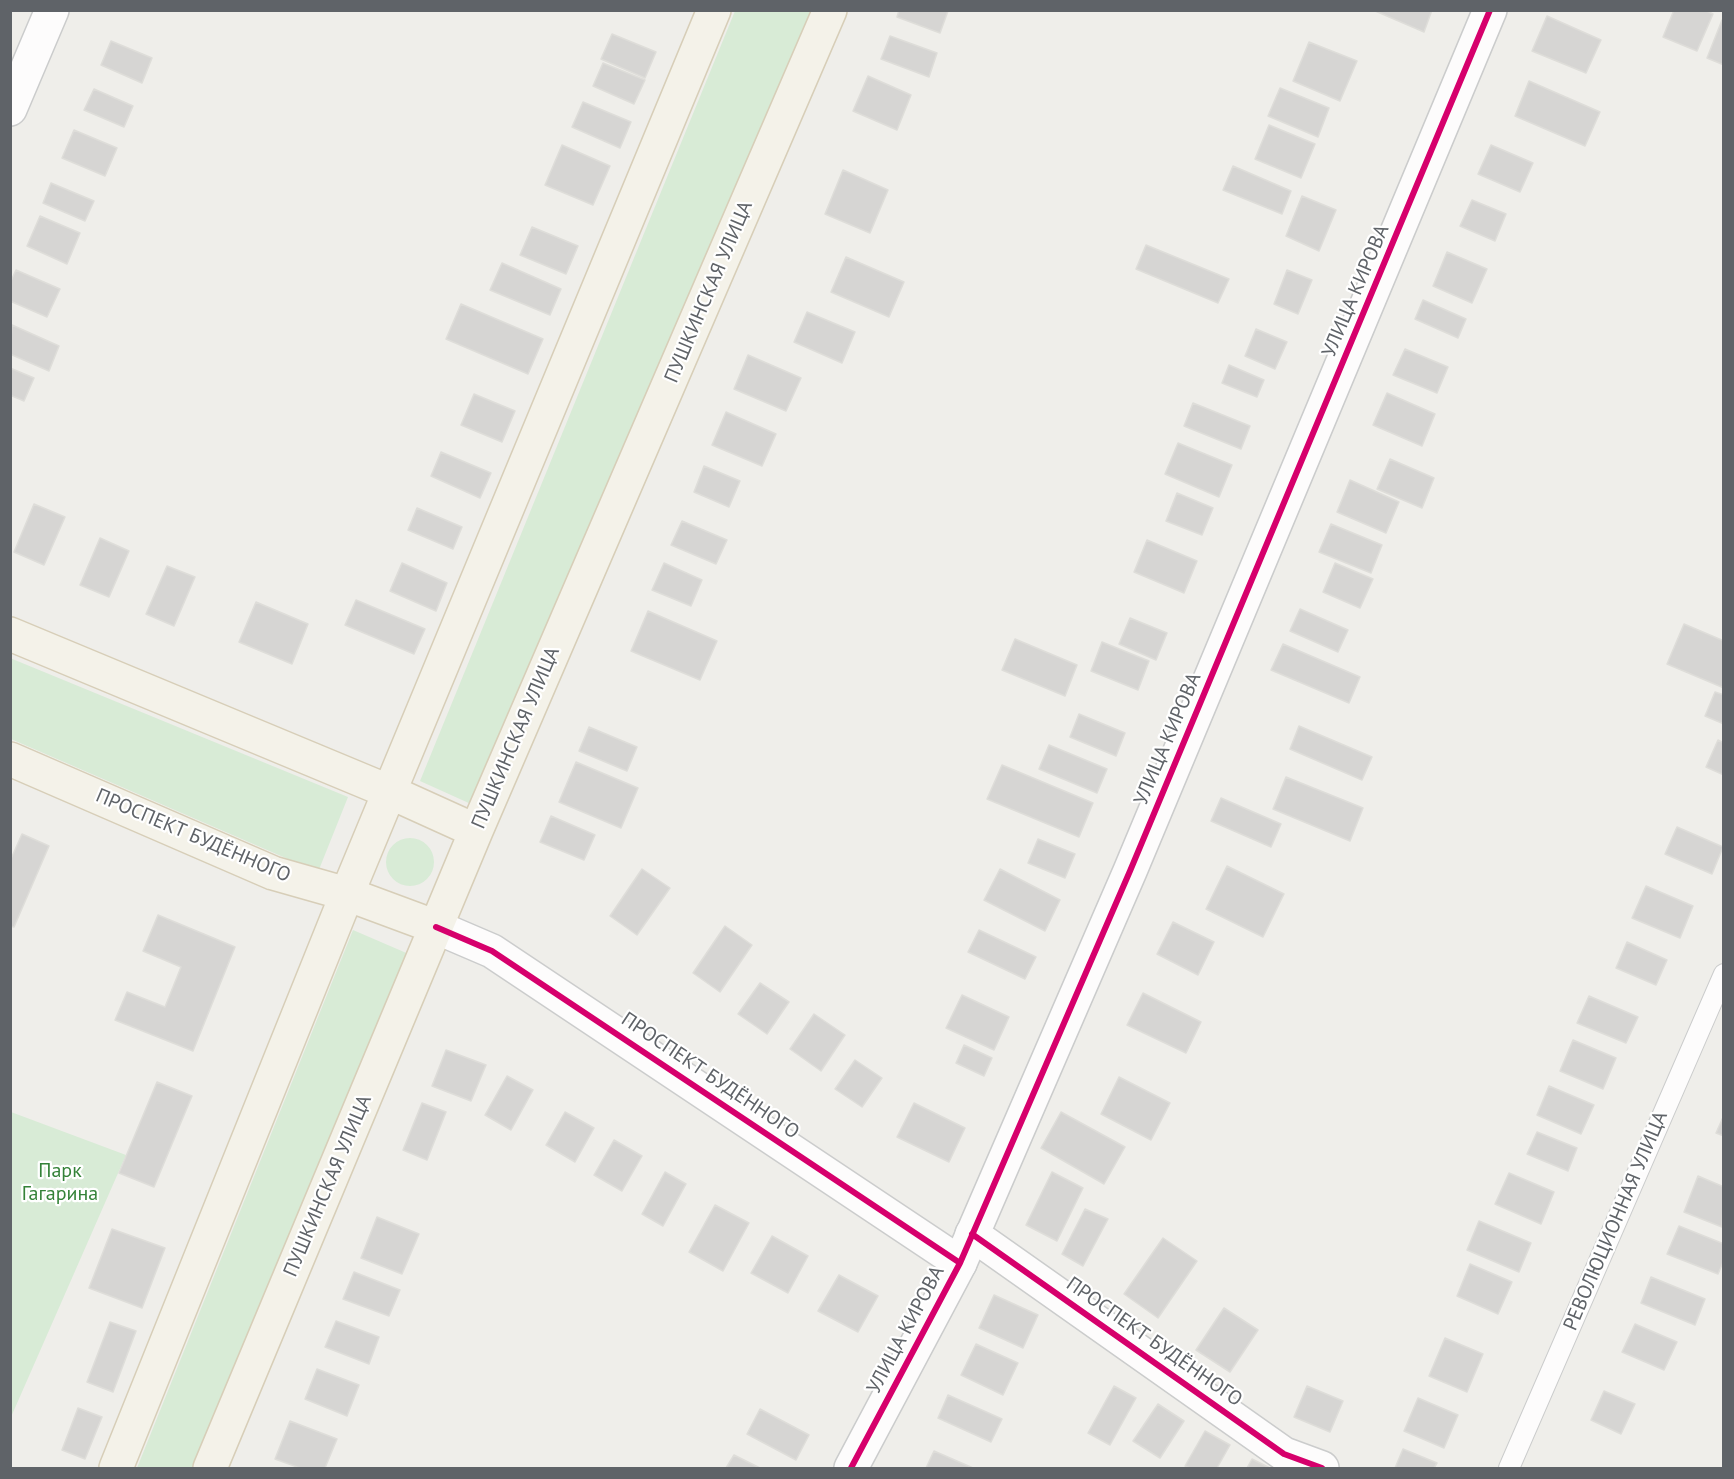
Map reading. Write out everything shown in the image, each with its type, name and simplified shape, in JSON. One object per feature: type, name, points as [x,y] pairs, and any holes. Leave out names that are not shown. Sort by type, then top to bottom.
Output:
[{"type":"main road","points":[[116,1468],[347,894],[714,10]]},
{"type":"main road","name":"ПУШКИНСКАЯ УЛИЦА","points":[[210,1468],[476,831],[830,10]]},
{"type":"main road","points":[[10,634],[390,792],[476,831]]},
{"type":"main road","name":"ПРОСПЕКТ БУДЁННОГО","points":[[10,759],[273,873],[347,894],[436,927]]},
{"type":"street","points":[[10,109],[52,10]]},
{"type":"street","name":"УЛИЦА КИРОВА","points":[[851,1468],[966,1249],[1131,872],[1491,10]]},
{"type":"street","name":"ПРОСПЕКТ БУДЁННОГО","points":[[436,927],[492,951],[966,1249],[1284,1454],[1322,1468]]},
{"type":"lane","name":"РЕВОЛЮЦИОННАЯ УЛИЦА","points":[[1509,1468],[1724,974]]},
{"type":"green space","points":[[735,11],[814,11],[482,809],[420,781]]},
{"type":"green space","points":[[10,658],[348,797],[318,872],[11,739]]},
{"type":"green space","points":[[405,838],[415,838],[427,845],[434,857],[434,867],[427,879],[415,886],[405,886],[390,875],[386,867],[386,857],[397,842]]},
{"type":"green space","points":[[353,930],[411,955],[198,1468],[137,1468]]},
{"type":"green space","name":"Парк Гагарина","points":[[10,1112],[126,1155],[11,1417]]},
{"type":"building","points":[[899,10],[948,11],[940,33],[897,17]]},
{"type":"building","points":[[1373,10],[1432,10],[1424,32]]},
{"type":"building","points":[[1674,10],[1705,10],[1713,14],[1697,51],[1663,37]]},
{"type":"building","points":[[1547,16],[1601,40],[1586,73],[1532,51]]},
{"type":"building","points":[[1722,20],[1724,21],[1724,65],[1707,58]]},
{"type":"building","points":[[612,34],[656,52],[645,78],[601,59]]},
{"type":"building","points":[[890,36],[937,53],[929,77],[881,59]]},
{"type":"building","points":[[111,41],[152,58],[142,83],[101,65]]},
{"type":"building","points":[[1309,42],[1357,61],[1340,101],[1293,81]]},
{"type":"building","points":[[603,63],[645,80],[634,104],[593,86]]},
{"type":"building","points":[[868,76],[911,95],[897,130],[853,111]]},
{"type":"building","points":[[1529,81],[1600,112],[1585,146],[1515,116]]},
{"type":"building","points":[[1280,88],[1329,108],[1318,137],[1268,116]]},
{"type":"building","points":[[94,89],[133,106],[124,127],[84,110]]},
{"type":"building","points":[[583,102],[631,122],[620,148],[572,127]]},
{"type":"building","points":[[1269,125],[1315,144],[1301,178],[1255,159]]},
{"type":"building","points":[[74,130],[117,148],[105,176],[62,158]]},
{"type":"building","points":[[562,145],[610,166],[593,205],[545,185]]},
{"type":"building","points":[[1491,145],[1533,163],[1520,192],[1478,174]]},
{"type":"building","points":[[1233,166],[1291,191],[1282,214],[1223,190]]},
{"type":"building","points":[[843,170],[888,190],[870,233],[825,214]]},
{"type":"building","points":[[51,183],[94,201],[85,221],[43,203]]},
{"type":"building","points":[[1302,196],[1336,210],[1319,251],[1286,236]]},
{"type":"building","points":[[1472,200],[1506,214],[1495,241],[1460,226]]},
{"type":"building","points":[[40,216],[80,233],[67,264],[27,246]]},
{"type":"building","points":[[532,227],[578,246],[566,274],[520,255]]},
{"type":"building","points":[[1146,245],[1229,279],[1218,303],[1136,269]]},
{"type":"building","points":[[1447,252],[1487,269],[1472,303],[1433,286]]},
{"type":"building","points":[[846,257],[904,282],[889,317],[831,292]]},
{"type":"building","points":[[502,263],[561,289],[550,315],[490,290]]},
{"type":"building","points":[[16,270],[60,289],[47,317],[10,301],[10,283]]},
{"type":"building","points":[[1287,270],[1312,280],[1298,314],[1274,304]]},
{"type":"building","points":[[1423,300],[1466,319],[1458,338],[1415,319]]},
{"type":"building","points":[[461,304],[543,339],[528,374],[446,339]]},
{"type":"building","points":[[807,312],[855,332],[842,363],[794,342]]},
{"type":"building","points":[[12,325],[59,346],[49,371],[10,354]]},
{"type":"building","points":[[1256,329],[1287,342],[1275,369],[1245,356]]},
{"type":"building","points":[[1405,349],[1448,367],[1437,393],[1393,375]]},
{"type":"building","points":[[748,355],[801,378],[786,411],[734,389]]},
{"type":"building","points":[[1229,365],[1264,380],[1257,397],[1222,383]]},
{"type":"building","points":[[10,368],[34,378],[24,401],[10,395]]},
{"type":"building","points":[[1387,393],[1435,414],[1422,446],[1373,425]]},
{"type":"building","points":[[474,394],[515,411],[502,442],[461,425]]},
{"type":"building","points":[[1193,403],[1250,426],[1241,449],[1184,426]]},
{"type":"building","points":[[726,412],[776,434],[762,466],[712,445]]},
{"type":"building","points":[[1178,443],[1232,465],[1219,497],[1165,474]]},
{"type":"building","points":[[441,452],[491,473],[480,498],[431,476]]},
{"type":"building","points":[[1390,459],[1434,478],[1422,508],[1377,489]]},
{"type":"building","points":[[704,466],[740,481],[729,507],[694,492]]},
{"type":"building","points":[[1350,480],[1399,502],[1386,533],[1337,512]]},
{"type":"building","points":[[1177,493],[1213,508],[1202,535],[1166,521]]},
{"type":"building","points":[[34,504],[65,517],[44,565],[14,552]]},
{"type":"building","points":[[417,508],[462,527],[453,549],[408,530]]},
{"type":"building","points":[[682,521],[727,540],[716,564],[671,545]]},
{"type":"building","points":[[1331,524],[1382,545],[1371,573],[1319,552]]},
{"type":"building","points":[[100,538],[129,551],[109,597],[80,585]]},
{"type":"building","points":[[1147,540],[1197,561],[1184,593],[1134,572]]},
{"type":"building","points":[[402,563],[447,583],[436,611],[390,591]]},
{"type":"building","points":[[664,563],[702,580],[691,606],[652,590]]},
{"type":"building","points":[[1335,563],[1373,579],[1360,608],[1323,592]]},
{"type":"building","points":[[167,566],[195,577],[174,626],[146,614]]},
{"type":"building","points":[[356,600],[425,629],[414,654],[345,625]]},
{"type":"building","points":[[256,602],[308,624],[292,664],[239,642]]},
{"type":"building","points":[[1300,609],[1348,630],[1338,652],[1290,631]]},
{"type":"building","points":[[648,611],[717,641],[700,680],[631,651]]},
{"type":"building","points":[[1130,618],[1167,633],[1156,660],[1119,644]]},
{"type":"building","points":[[1684,624],[1724,641],[1724,688],[1667,664]]},
{"type":"building","points":[[1015,639],[1077,665],[1065,696],[1002,670]]},
{"type":"building","points":[[1102,642],[1149,661],[1138,690],[1091,671]]},
{"type":"building","points":[[1283,644],[1360,677],[1349,703],[1271,670]]},
{"type":"building","points":[[1715,692],[1724,695],[1724,724],[1705,716]]},
{"type":"building","points":[[1079,714],[1125,733],[1116,756],[1070,737]]},
{"type":"building","points":[[1299,726],[1372,757],[1362,780],[1290,749]]},
{"type":"building","points":[[589,727],[637,747],[627,771],[579,751]]},
{"type":"building","points":[[1718,740],[1724,743],[1724,775],[1706,767]]},
{"type":"building","points":[[1049,745],[1107,769],[1097,793],[1039,769]]},
{"type":"building","points":[[576,762],[638,788],[621,828],[559,802]]},
{"type":"building","points":[[1002,765],[1093,803],[1079,837],[987,799]]},
{"type":"building","points":[[1286,777],[1363,808],[1350,841],[1273,809]]},
{"type":"building","points":[[1221,798],[1281,824],[1271,847],[1211,821]]},
{"type":"building","points":[[551,816],[595,835],[584,860],[540,842]]},
{"type":"building","points":[[1677,827],[1723,847],[1712,874],[1665,854]]},
{"type":"building","points":[[22,834],[49,846],[14,927],[10,926],[10,861]]},
{"type":"building","points":[[1038,839],[1075,854],[1065,878],[1028,863]]},
{"type":"building","points":[[1227,866],[1284,894],[1263,937],[1206,909]]},
{"type":"building","points":[[642,869],[670,888],[637,935],[610,916]]},
{"type":"building","points":[[1000,869],[1060,900],[1045,931],[984,900]]},
{"type":"building","points":[[1646,886],[1693,906],[1680,938],[1632,918]]},
{"type":"building","points":[[158,915],[235,947],[193,1051],[115,1020],[127,992],[165,1007],[181,967],[143,951]]},
{"type":"building","points":[[1173,922],[1214,942],[1198,975],[1157,954]]},
{"type":"building","points":[[725,926],[752,945],[720,992],[693,973]]},
{"type":"building","points":[[979,930],[1036,957],[1025,979],[968,952]]},
{"type":"building","points":[[1627,942],[1667,960],[1656,985],[1616,968]]},
{"type":"building","points":[[760,983],[789,1002],[767,1034],[738,1014]]},
{"type":"building","points":[[1143,993],[1201,1022],[1186,1053],[1127,1025]]},
{"type":"building","points":[[962,995],[1009,1017],[994,1050],[946,1028]]},
{"type":"building","points":[[1589,996],[1638,1017],[1626,1043],[1577,1023]]},
{"type":"building","points":[[814,1014],[845,1035],[821,1071],[790,1049]]},
{"type":"building","points":[[1573,1040],[1616,1058],[1603,1089],[1560,1071]]},
{"type":"building","points":[[964,1045],[992,1058],[984,1076],[956,1063]]},
{"type":"building","points":[[446,1050],[486,1065],[471,1101],[432,1086]]},
{"type":"building","points":[[855,1060],[882,1078],[862,1107],[835,1089]]},
{"type":"building","points":[[507,1076],[533,1090],[511,1130],[485,1115]]},
{"type":"building","points":[[1119,1077],[1170,1103],[1151,1140],[1101,1114]]},
{"type":"building","points":[[157,1082],[192,1096],[154,1187],[119,1173]]},
{"type":"building","points":[[1549,1086],[1594,1105],[1581,1134],[1537,1115]]},
{"type":"building","points":[[422,1103],[446,1112],[427,1160],[403,1150]]},
{"type":"building","points":[[914,1103],[965,1128],[949,1162],[897,1137]]},
{"type":"building","points":[[565,1112],[594,1128],[575,1162],[546,1145]]},
{"type":"building","points":[[1061,1112],[1125,1147],[1104,1184],[1041,1148]]},
{"type":"building","points":[[1724,1115],[1724,1136],[1716,1133]]},
{"type":"building","points":[[1537,1132],[1577,1148],[1568,1171],[1527,1154]]},
{"type":"building","points":[[614,1140],[642,1156],[622,1191],[594,1175]]},
{"type":"building","points":[[665,1172],[686,1184],[663,1226],[642,1214]]},
{"type":"building","points":[[1052,1172],[1083,1188],[1057,1241],[1026,1225]]},
{"type":"building","points":[[1509,1173],[1554,1192],[1541,1224],[1495,1204]]},
{"type":"building","points":[[1698,1176],[1724,1187],[1722,1227],[1684,1212]]},
{"type":"building","points":[[715,1205],[749,1223],[723,1271],[689,1252]]},
{"type":"building","points":[[1085,1209],[1108,1219],[1083,1266],[1062,1254]]},
{"type":"building","points":[[377,1217],[419,1234],[402,1274],[361,1258]]},
{"type":"building","points":[[1479,1221],[1531,1243],[1519,1272],[1467,1250]]},
{"type":"building","points":[[1679,1226],[1724,1244],[1724,1260],[1718,1274],[1667,1254]]},
{"type":"building","points":[[112,1229],[165,1248],[142,1308],[89,1288]]},
{"type":"building","points":[[772,1236],[808,1256],[788,1293],[751,1273]]},
{"type":"building","points":[[1163,1238],[1197,1261],[1158,1318],[1124,1294]]},
{"type":"building","points":[[1470,1264],[1512,1282],[1498,1314],[1457,1296]]},
{"type":"building","points":[[354,1272],[400,1290],[389,1316],[343,1299]]},
{"type":"building","points":[[839,1275],[878,1296],[858,1332],[818,1311]]},
{"type":"building","points":[[1651,1277],[1705,1299],[1695,1325],[1641,1303]]},
{"type":"building","points":[[994,1295],[1038,1315],[1023,1348],[979,1328]]},
{"type":"building","points":[[1224,1308],[1258,1330],[1230,1372],[1196,1350]]},
{"type":"building","points":[[336,1321],[379,1337],[369,1364],[325,1347]]},
{"type":"building","points":[[110,1322],[136,1331],[113,1392],[87,1382]]},
{"type":"building","points":[[1635,1324],[1677,1342],[1664,1370],[1622,1352]]},
{"type":"building","points":[[1445,1338],[1483,1354],[1467,1392],[1429,1376]]},
{"type":"building","points":[[976,1344],[1018,1363],[1003,1395],[961,1375]]},
{"type":"building","points":[[317,1369],[359,1385],[347,1416],[305,1399]]},
{"type":"building","points":[[1114,1386],[1136,1398],[1110,1445],[1088,1433]]},
{"type":"building","points":[[1307,1386],[1343,1401],[1330,1432],[1294,1417]]},
{"type":"building","points":[[1604,1391],[1635,1404],[1621,1434],[1591,1420]]},
{"type":"building","points":[[948,1395],[1002,1419],[991,1442],[938,1418]]},
{"type":"building","points":[[1418,1398],[1458,1415],[1444,1448],[1404,1431]]},
{"type":"building","points":[[1158,1404],[1184,1421],[1160,1458],[1133,1441]]},
{"type":"building","points":[[78,1408],[102,1417],[85,1459],[62,1450]]},
{"type":"building","points":[[760,1409],[809,1435],[796,1460],[747,1434]]},
{"type":"building","points":[[290,1421],[337,1439],[325,1468],[300,1468],[275,1459]]},
{"type":"building","points":[[1205,1431],[1230,1445],[1217,1468],[1185,1466]]},
{"type":"building","points":[[1403,1449],[1437,1463],[1434,1468],[1395,1468]]},
{"type":"building","points":[[934,1451],[973,1468],[926,1468]]},
{"type":"building","points":[[734,1455],[760,1468],[726,1468]]},
{"type":"building","points":[[1252,1459],[1270,1468],[1247,1468]]},
{"type":"cycle path","points":[[851,1468],[960,1263],[1130,871],[1490,10]]},
{"type":"cycle path","points":[[436,927],[492,951],[960,1263]]},
{"type":"cycle path","points":[[972,1234],[1284,1454],[1322,1468]]}]
